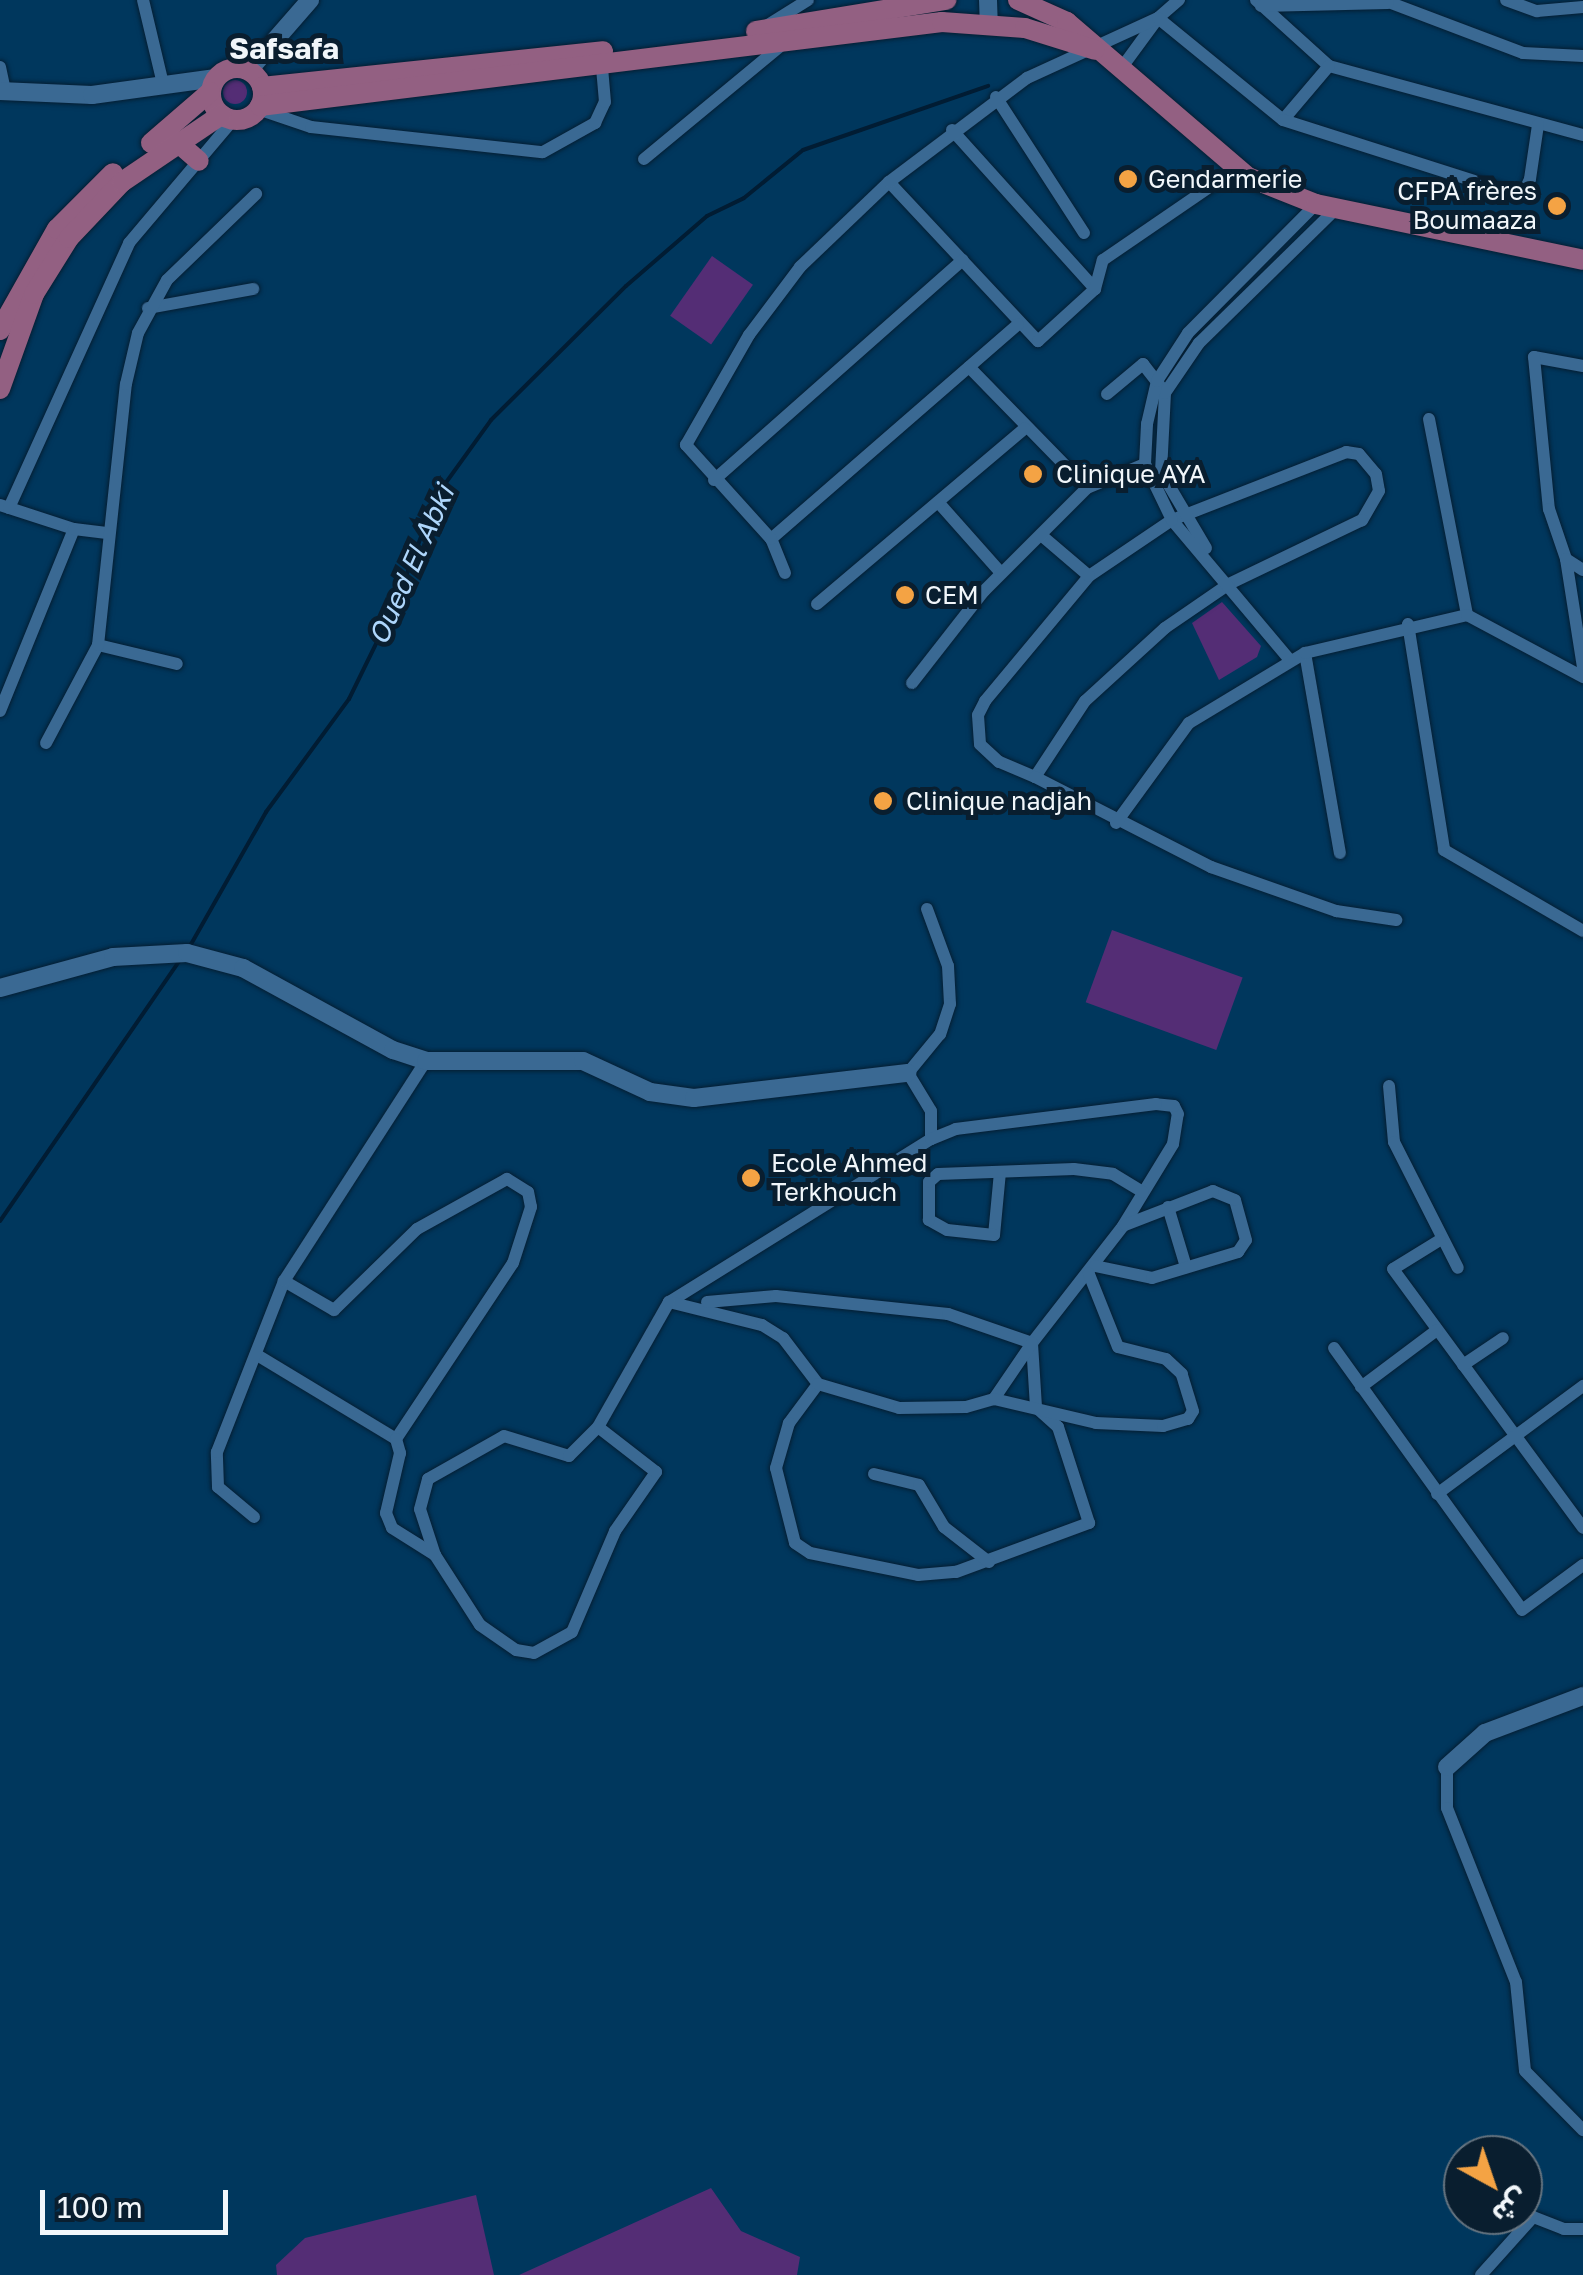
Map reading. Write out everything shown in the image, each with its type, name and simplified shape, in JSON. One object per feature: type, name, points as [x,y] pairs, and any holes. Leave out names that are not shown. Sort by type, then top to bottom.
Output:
[{"type":"main road","points":[[0,389],[34,294],[68,238],[122,182],[176,141],[227,117],[257,93],[761,30],[909,2],[946,0]]},
{"type":"main road","points":[[1018,0],[1061,18],[1236,169],[1327,206],[1583,260]]},
{"type":"main road","points":[[0,330],[56,229],[227,69],[257,93],[602,65],[910,26],[989,24],[1039,31],[1095,50]]},
{"type":"main road","points":[[213,85],[227,117]]},
{"type":"main road","points":[[176,141],[199,161]]},
{"type":"street","points":[[143,0],[163,84]]},
{"type":"street","points":[[310,0],[257,93],[311,127],[543,152],[595,124],[605,102],[602,65]]},
{"type":"street","points":[[761,30],[808,0]]},
{"type":"street","points":[[988,0],[989,24]]},
{"type":"street","points":[[1120,70],[1158,18],[1179,0]]},
{"type":"street","points":[[1506,0],[1537,10],[1583,7]]},
{"type":"street","points":[[909,2],[910,26]]},
{"type":"street","points":[[1258,3],[1402,2],[1523,53],[1583,56]]},
{"type":"street","points":[[1258,3],[1329,66],[1583,135]]},
{"type":"street","points":[[785,573],[771,539],[714,480],[686,444],[778,291],[889,182],[996,97],[1158,18]]},
{"type":"street","points":[[1158,18],[1283,120],[1510,192],[1524,192],[1530,178],[1538,125]]},
{"type":"street","points":[[644,159],[788,40]]},
{"type":"street","points":[[1283,120],[1329,66]]},
{"type":"street","points":[[0,67],[2,91],[92,95],[163,84],[213,85]]},
{"type":"street","points":[[996,97],[1084,233]]},
{"type":"street","points":[[109,533],[74,530],[5,506],[129,243],[199,161],[227,117]]},
{"type":"street","points":[[952,130],[1095,290]]},
{"type":"street","points":[[889,182],[1033,340],[1043,339],[1095,290],[1103,260],[1236,169]]},
{"type":"street","points":[[46,744],[98,645],[126,384],[148,308],[200,243],[256,194]]},
{"type":"street","points":[[1289,659],[1178,518],[1146,464],[1161,387],[1188,333],[1327,206]]},
{"type":"street","points":[[1178,518],[1158,460],[1161,387],[1327,206]]},
{"type":"street","points":[[714,480],[963,260]]},
{"type":"street","points":[[148,308],[254,290]]},
{"type":"street","points":[[771,539],[1018,324]]},
{"type":"street","points":[[1583,366],[1534,356],[1549,508],[1566,560],[1583,667]]},
{"type":"street","points":[[1107,394],[1143,364],[1161,387]]},
{"type":"street","points":[[969,366],[1087,488]]},
{"type":"street","points":[[1429,419],[1466,615]]},
{"type":"street","points":[[817,604],[1025,428]]},
{"type":"street","points":[[1035,777],[1084,702],[1128,658],[1230,584],[1362,520],[1379,492],[1368,461],[1346,452],[1178,518],[1090,576],[1047,618],[978,714],[980,744],[990,756],[1116,823],[1211,867],[1336,911],[1396,920]]},
{"type":"street","points":[[912,682],[1001,573],[1087,488],[1146,464]]},
{"type":"street","points":[[938,502],[1001,573]]},
{"type":"street","points":[[0,711],[74,530]]},
{"type":"street","points":[[1041,535],[1090,576]]},
{"type":"street","points":[[1566,560],[1583,570]]},
{"type":"street","points":[[1116,823],[1189,724],[1305,652],[1408,624],[1466,615],[1583,677]]},
{"type":"street","points":[[1408,624],[1444,850],[1583,930]]},
{"type":"street","points":[[98,645],[177,664]]},
{"type":"street","points":[[1305,652],[1340,853]]},
{"type":"street","points":[[0,988],[152,951],[213,960],[268,980],[392,1050],[426,1061],[583,1061],[650,1092],[694,1098],[908,1074],[940,1034],[950,1004],[948,966],[927,910]]},
{"type":"street","points":[[254,1517],[224,1497],[215,1474],[217,1452],[284,1281],[426,1061]]},
{"type":"street","points":[[908,1074],[931,1111],[956,1129]]},
{"type":"street","points":[[1389,1086],[1394,1142],[1440,1240],[1458,1268]]},
{"type":"street","points":[[598,1426],[656,1472],[615,1531],[584,1611],[561,1643],[534,1653],[494,1638],[463,1606],[435,1554],[420,1509],[428,1479],[438,1470],[514,1435],[569,1456],[598,1426],[669,1302],[931,1139],[956,1129],[1174,1106],[1178,1123],[1173,1144],[1144,1192],[1092,1270],[1032,1343],[994,1399]]},
{"type":"street","points":[[931,1111],[931,1139]]},
{"type":"street","points":[[1000,1172],[994,1234],[947,1230],[929,1220],[929,1182],[938,1174],[1000,1172],[1113,1174],[1144,1192]]},
{"type":"street","points":[[284,1281],[334,1310],[417,1229],[507,1179],[528,1192],[530,1207],[514,1263],[396,1440]]},
{"type":"street","points":[[1092,1270],[1145,1278],[1244,1246],[1235,1200],[1214,1191],[1123,1226]]},
{"type":"street","points":[[1168,1206],[1186,1267]]},
{"type":"street","points":[[1440,1240],[1393,1269],[1583,1528]]},
{"type":"street","points":[[684,1301],[736,1314],[783,1338],[818,1384],[899,1408],[966,1408],[994,1399],[1096,1423],[1179,1424],[1193,1411],[1174,1366],[1126,1352],[1108,1334],[1092,1270]]},
{"type":"street","points":[[669,1302],[776,1296],[948,1314],[1032,1343]]},
{"type":"street","points":[[1361,1387],[1437,1330]]},
{"type":"street","points":[[1463,1365],[1503,1338]]},
{"type":"street","points":[[818,1384],[789,1423],[776,1468],[794,1543],[810,1553],[918,1574],[989,1562],[1088,1523],[1058,1428],[1036,1407],[1032,1343]]},
{"type":"street","points":[[1334,1348],[1522,1610],[1583,1565]]},
{"type":"street","points":[[257,1356],[396,1440],[400,1454],[386,1513],[402,1540],[435,1554]]},
{"type":"street","points":[[1438,1494],[1583,1386]]},
{"type":"street","points":[[874,1474],[919,1485],[944,1527],[989,1562]]},
{"type":"street","points":[[1583,1696],[1484,1733],[1447,1767],[1447,1808],[1516,1982],[1526,2071],[1583,2130]]},
{"type":"street","points":[[1543,2219],[1583,2229]]},
{"type":"street","points":[[1481,2275],[1512,2235]]},
{"type":"shaded area","points":[[235,80],[244,83],[244,101],[235,104],[226,101],[223,92],[226,83]]},
{"type":"shaded area","points":[[712,256],[753,285],[711,344],[670,316]]},
{"type":"shaded area","points":[[1222,602],[1261,646],[1257,657],[1219,680],[1192,623]]},
{"type":"shaded area","points":[[1112,930],[1243,978],[1216,1050],[1086,1002]]},
{"type":"shaded area","points":[[711,2188],[741,2231],[800,2257],[797,2275],[519,2275]]},
{"type":"shaded area","points":[[476,2195],[494,2275],[277,2275],[276,2265],[305,2238]]},
{"type":"waterway","name":"Oued El Abki","points":[[190,946],[266,812],[349,699],[395,605],[437,495],[491,420],[626,286],[707,216],[744,198],[803,150],[988,86]]},
{"type":"waterway","name":"Oued El Abki","points":[[0,1221],[179,962]]},
{"type":"place","name":"Gendarmerie","points":[[1128,179]]},
{"type":"place","name":"CFPA frères Boumaaza","points":[[1557,206]]},
{"type":"place","name":"Clinique AYA","points":[[1033,474]]},
{"type":"place","name":"CEM","points":[[905,595]]},
{"type":"place","name":"Clinique nadjah","points":[[883,801]]},
{"type":"place","name":"Ecole Ahmed Terkhouch","points":[[751,1178]]},
{"type":"district","name":"Safsafa","points":[[284,48]]}]
